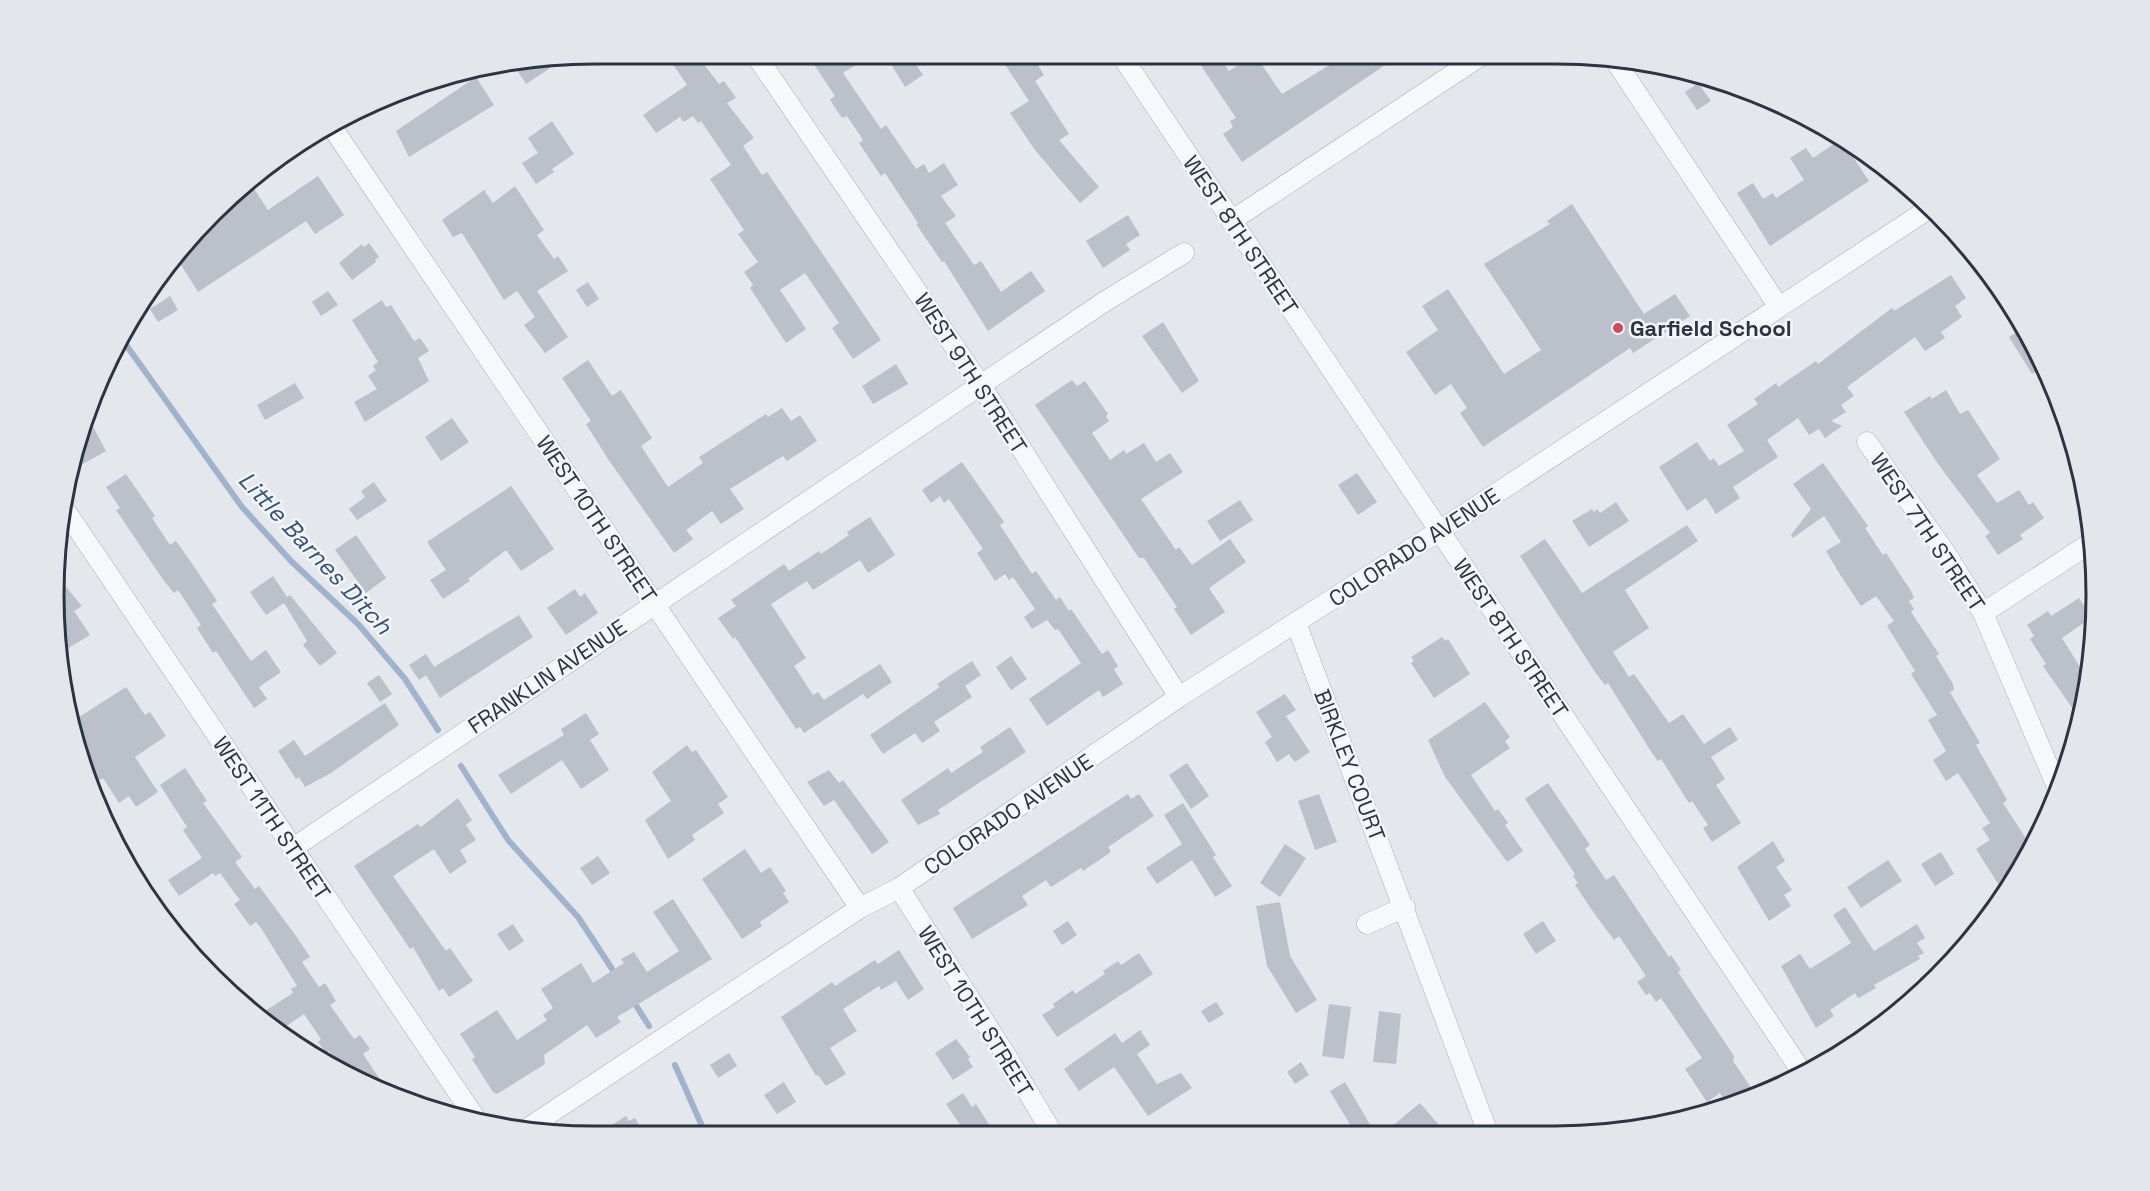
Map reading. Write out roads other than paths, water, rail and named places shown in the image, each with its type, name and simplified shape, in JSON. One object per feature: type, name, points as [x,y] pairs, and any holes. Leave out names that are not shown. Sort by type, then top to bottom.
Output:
[{"type":"street","name":"WEST 9TH STREET","points":[[762,64],[982,387],[1179,697]]},
{"type":"street","name":"WEST 8TH STREET","points":[[1127,64],[1799,1067]]},
{"type":"street","points":[[1231,221],[1468,64]]},
{"type":"street","points":[[1620,69],[1779,307]]},
{"type":"street","name":"WEST 10TH STREET","points":[[336,133],[860,908]]},
{"type":"street","name":"COLORADO AVENUE","points":[[860,908],[899,888],[1179,697],[1439,531],[1923,213]]},
{"type":"street","name":"FRANKLIN AVENUE","points":[[293,848],[654,604],[982,387],[1104,302],[1184,253]]},
{"type":"street","name":"WEST 7TH STREET","points":[[1867,442],[1945,552],[1983,613],[2053,777]]},
{"type":"street","name":"WEST 11TH STREET","points":[[70,518],[471,1111]]},
{"type":"street","points":[[1983,613],[2083,548]]},
{"type":"street","name":"BIRKLEY COURT","points":[[1296,623],[1405,907],[1485,1126]]},
{"type":"street","name":"WEST 10TH STREET","points":[[899,888],[1048,1126]]},
{"type":"street","points":[[1367,924],[1405,907]]},
{"type":"street","points":[[536,1123],[860,908]]},
{"type":"waterway","name":"Little Barnes Ditch","points":[[127,346],[242,507],[291,561],[359,625],[405,679],[438,730]]},
{"type":"waterway","name":"Little Barnes Ditch","points":[[461,766],[508,840],[578,917],[616,975]]},
{"type":"waterway","name":"Little Barnes Ditch","points":[[632,999],[649,1026]]},
{"type":"waterway","name":"Little Barnes Ditch","points":[[675,1065],[702,1126]]},
{"type":"place","name":"Garfield School","points":[[1618,328]]}]
